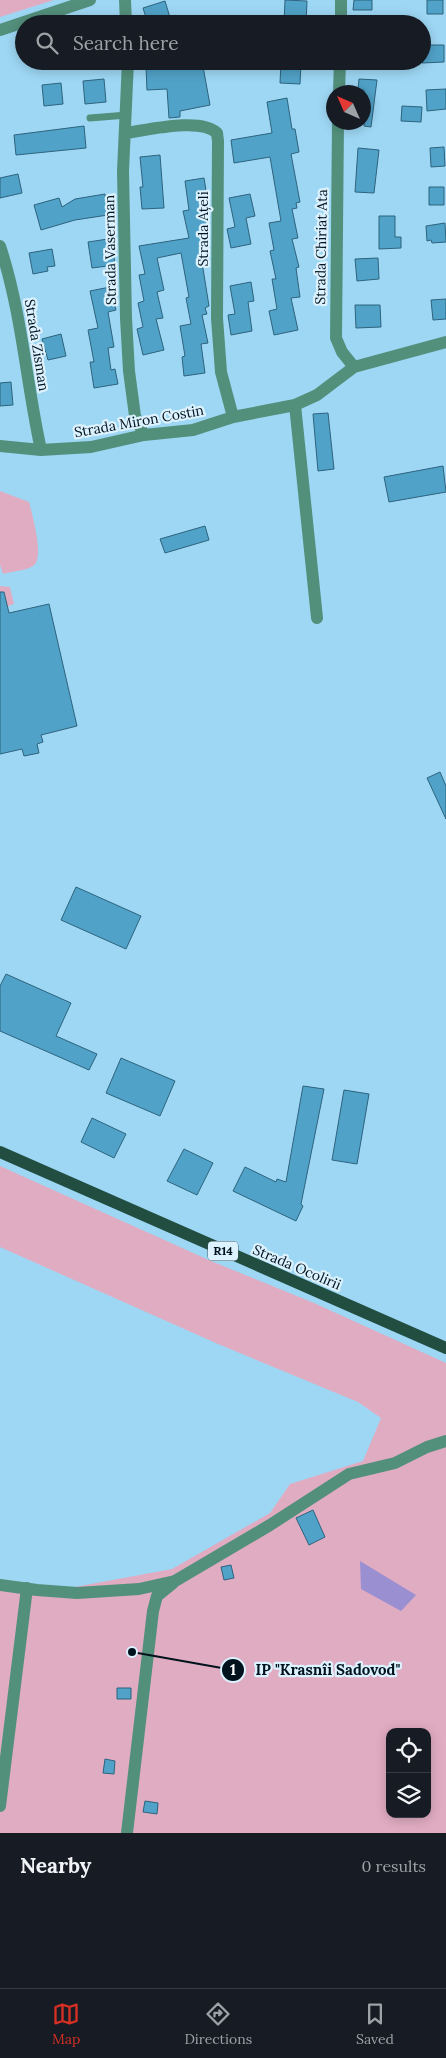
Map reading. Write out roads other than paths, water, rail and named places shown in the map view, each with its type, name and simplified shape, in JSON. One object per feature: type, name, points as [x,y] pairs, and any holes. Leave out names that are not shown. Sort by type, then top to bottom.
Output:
[{"type":"main road","name":"Strada Ocolirii","points":[[0,1152],[446,1348]]},
{"type":"street","points":[[45,15],[90,0]]},
{"type":"street","points":[[125,0],[126,15]]},
{"type":"street","points":[[340,15],[341,0]]},
{"type":"street","points":[[0,30],[15,25]]},
{"type":"street","name":"Strada Vaserman","points":[[128,70],[123,171],[127,336],[135,416],[144,435]]},
{"type":"street","points":[[339,85],[340,70]]},
{"type":"street","name":"Strada Ațeli","points":[[126,133],[191,125],[208,127],[217,133],[217,318],[221,372],[233,417]]},
{"type":"street","name":"Strada Chiriat Ata","points":[[338,130],[336,338],[342,352],[354,367]]},
{"type":"street","name":"Strada Zisman","points":[[0,246],[17,306],[33,413],[41,450]]},
{"type":"street","name":"Strada Miron Costin","points":[[0,446],[41,450],[91,447],[144,435],[192,430],[233,417],[295,405],[317,395],[354,367],[446,342]]},
{"type":"street","points":[[295,405],[318,618]]},
{"type":"street","points":[[126,1833],[153,1611],[157,1596],[175,1581],[270,1525],[349,1474],[395,1462],[427,1447],[446,1441]]},
{"type":"street","points":[[0,1585],[77,1593],[139,1588],[175,1581]]},
{"type":"street","points":[[0,1806],[27,1588]]},
{"type":"lane","points":[[90,118],[127,115]]},
{"type":"place","name":"IP \"Krasnîi Sadovod\"","points":[[132,1652]]}]
